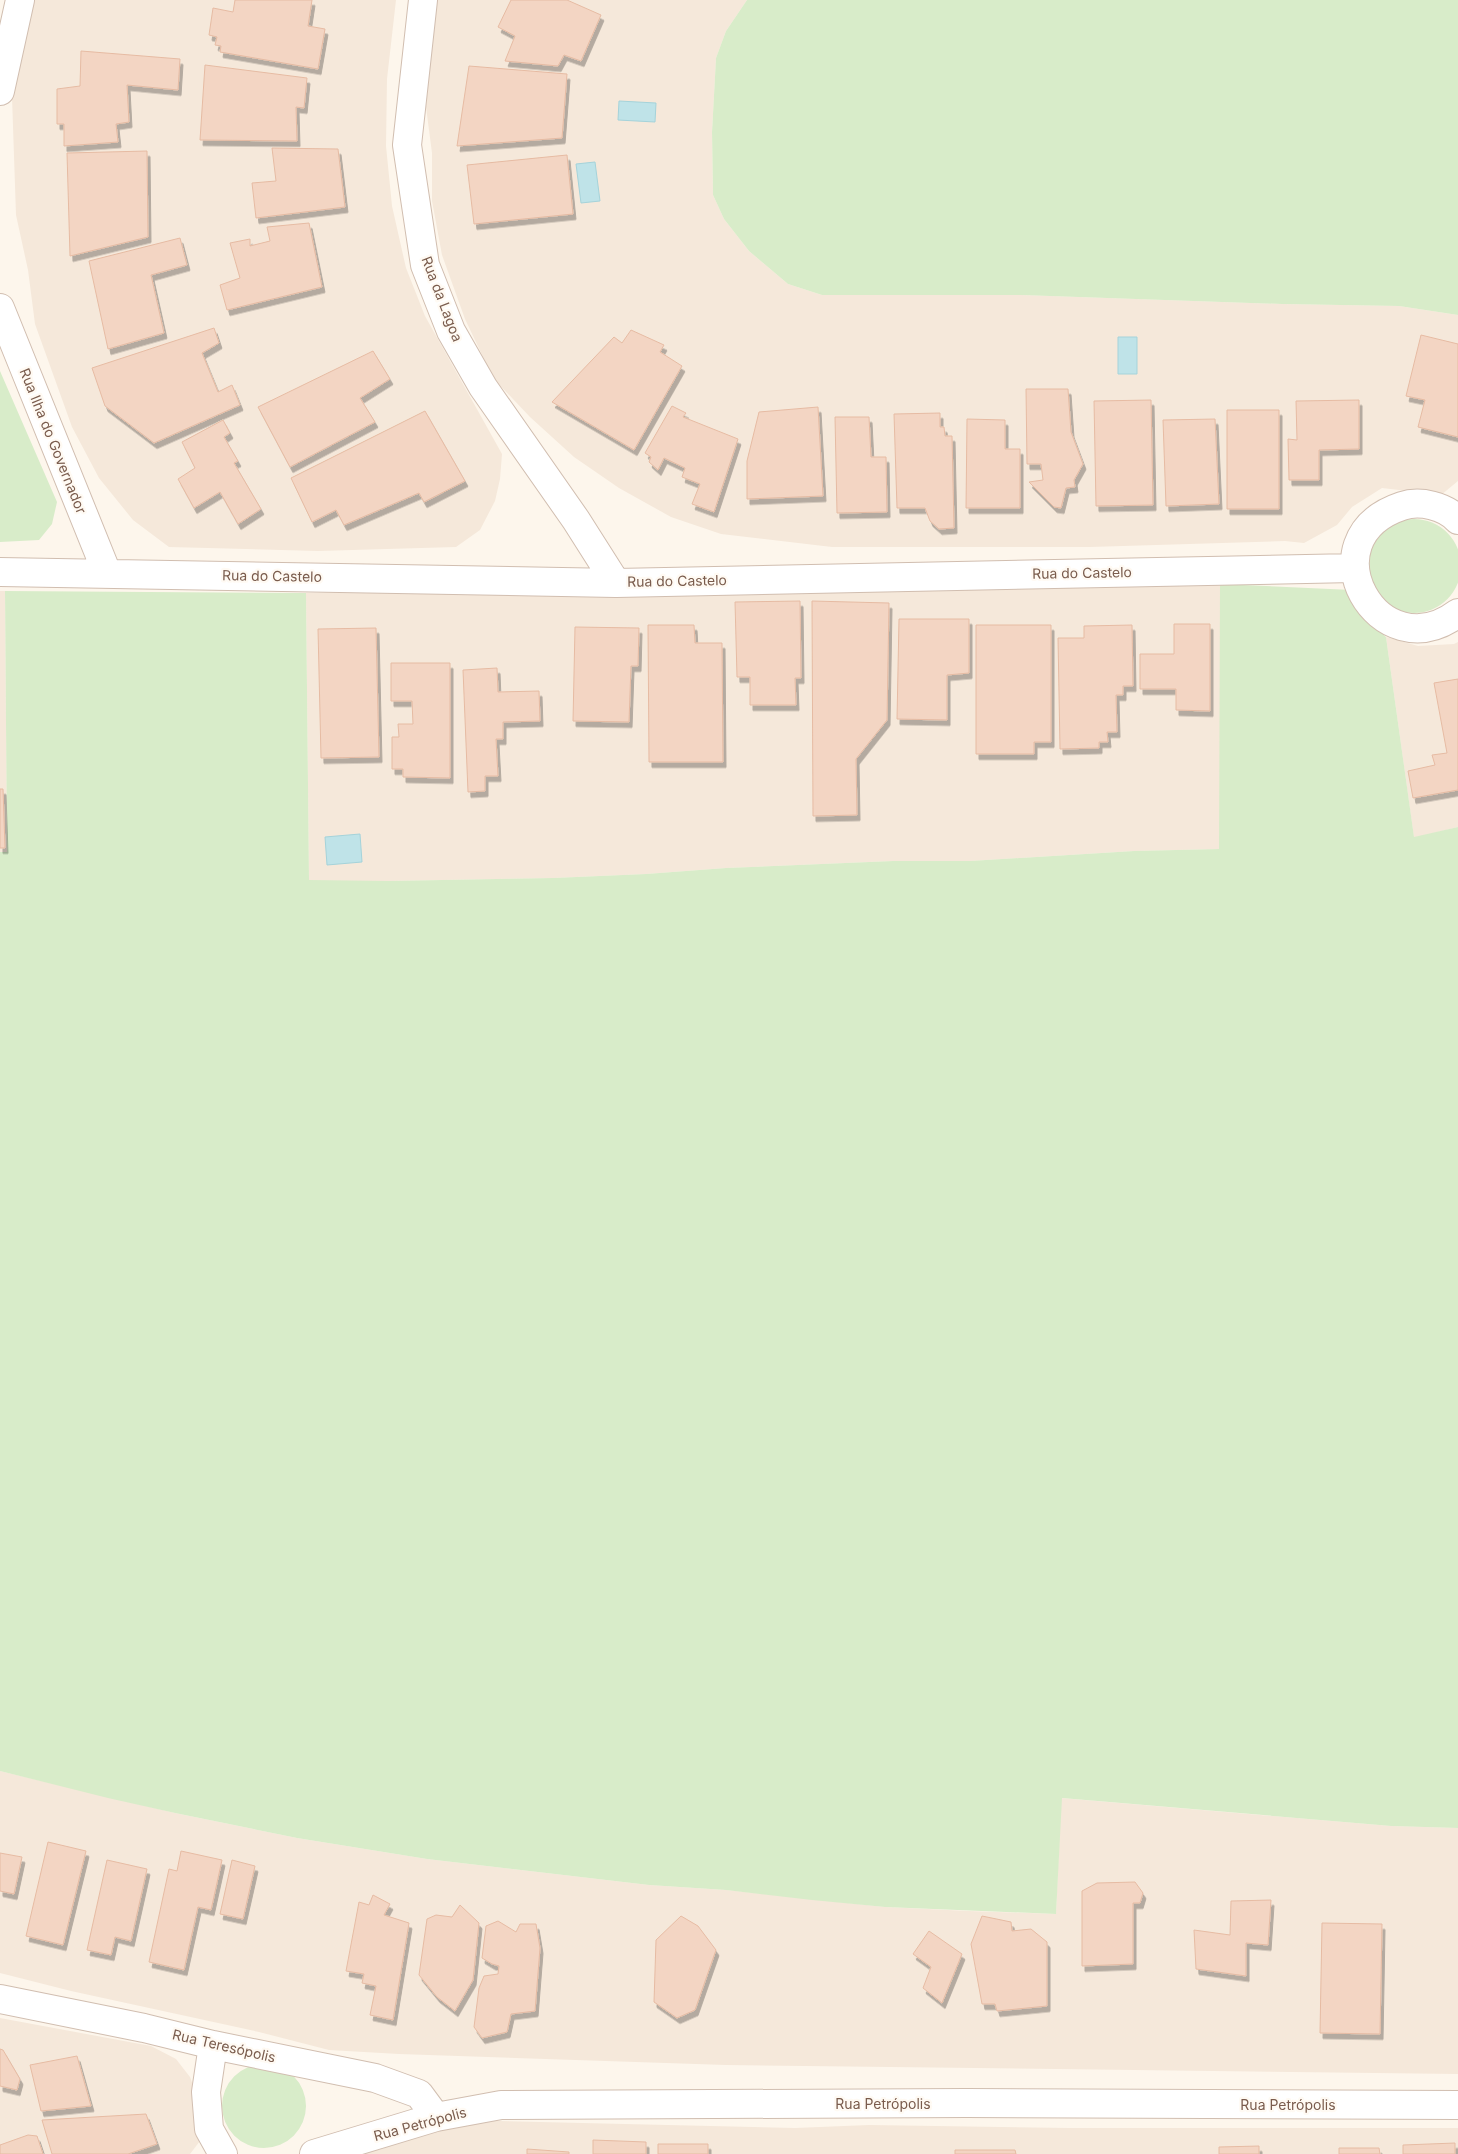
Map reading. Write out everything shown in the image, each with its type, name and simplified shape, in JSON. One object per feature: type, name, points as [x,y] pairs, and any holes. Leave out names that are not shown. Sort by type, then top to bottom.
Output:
[{"type":"street","points":[[0,91],[20,0]]},
{"type":"street","name":"Rua da Lagoa","points":[[423,0],[407,145],[425,264],[451,331],[483,387],[576,520],[616,583]]},
{"type":"street","name":"Rua Ilha do Governador","points":[[0,308],[107,573]]},
{"type":"street","points":[[1458,520],[1453,514],[1432,505],[1409,503],[1387,511],[1369,525],[1358,545],[1354,568],[1360,590],[1372,609],[1392,623],[1414,628],[1437,625],[1458,613]]},
{"type":"street","name":"Rua do Castelo","points":[[0,572],[616,583],[1354,568]]},
{"type":"street","name":"Rua Teresópolis","points":[[0,1999],[376,2078],[419,2094],[436,2117]]},
{"type":"street","points":[[213,2045],[206,2092],[209,2129],[224,2154]]},
{"type":"street","name":"Rua Petrópolis","points":[[314,2154],[436,2117],[511,2105],[976,2103],[1458,2106]]},
{"type":"shaded area","points":[[33,0],[396,0],[387,79],[386,146],[392,206],[406,268],[425,316],[502,454],[500,479],[495,501],[480,530],[456,547],[318,551],[169,547],[133,520],[99,478],[72,427],[35,324],[28,270],[16,215],[12,97],[22,43]]},
{"type":"shaded area","points":[[436,0],[747,0],[726,31],[716,58],[712,132],[713,195],[724,219],[749,251],[788,284],[822,295],[1021,295],[1399,306],[1458,315],[1458,481],[1441,495],[1382,488],[1352,507],[1337,525],[1304,543],[1285,541],[1090,547],[832,547],[721,534],[671,517],[619,488],[574,457],[530,417],[493,378],[465,319],[442,255],[432,201],[432,153],[426,107]]},
{"type":"shaded area","points":[[1220,584],[1220,849],[1134,851],[970,861],[893,861],[726,868],[553,878],[309,881],[306,593]]},
{"type":"shaded area","points":[[0,591],[5,591],[7,853],[0,852]]},
{"type":"shaded area","points":[[1386,637],[1418,646],[1454,644],[1458,642],[1458,827],[1414,838]]},
{"type":"shaded area","points":[[0,1771],[175,1813],[297,1838],[427,1859],[649,1885],[726,1890],[885,1907],[969,1911],[1056,1914],[1061,1798],[1391,1826],[1458,1828],[1458,2074],[726,2065],[329,2050],[259,2032],[71,1991],[0,1973]]},
{"type":"shaded area","points":[[0,2018],[151,2046],[176,2059],[190,2077],[201,2106],[200,2141],[190,2154],[0,2154]]},
{"type":"shaded area","points":[[457,2120],[795,2128],[869,2125],[1069,2128],[1458,2128],[1458,2154],[357,2154],[359,2151],[379,2150]]},
{"type":"green space","points":[[747,0],[1458,0],[1458,315],[1399,306],[1021,295],[822,295],[788,284],[749,251],[724,219],[713,195],[712,132],[716,58],[726,31]]},
{"type":"green space","points":[[0,371],[57,502],[52,524],[39,540],[0,542]]},
{"type":"green space","points":[[1414,519],[1432,523],[1447,533],[1457,548],[1461,566],[1457,584],[1447,599],[1432,609],[1414,613],[1396,609],[1381,599],[1371,584],[1367,566],[1371,548],[1381,533],[1396,523]]},
{"type":"green space","points":[[1220,584],[1352,590],[1364,617],[1386,637],[1414,837],[1458,827],[1458,1828],[1391,1826],[1062,1798],[1056,1914],[885,1907],[726,1890],[649,1885],[427,1859],[297,1838],[175,1813],[0,1771],[0,852],[7,852],[5,591],[306,593],[309,880],[388,881],[553,878],[726,868],[893,861],[970,861],[1134,851],[1219,849]]},
{"type":"green space","points":[[264,2064],[280,2067],[294,2076],[303,2090],[306,2106],[303,2122],[294,2136],[280,2145],[264,2148],[248,2145],[234,2136],[225,2122],[222,2106],[225,2090],[234,2076],[248,2067]]},
{"type":"water","points":[[619,101],[656,103],[655,122],[618,120]]},
{"type":"water","points":[[595,162],[600,201],[581,203],[576,164]]},
{"type":"water","points":[[1118,337],[1137,337],[1137,374],[1118,374]]},
{"type":"water","points":[[360,834],[362,862],[327,865],[325,837]]},
{"type":"building","points":[[235,0],[312,0],[308,26],[325,29],[318,69],[220,52],[221,46],[215,45],[217,37],[209,35],[213,8],[233,12]]},
{"type":"building","points":[[511,0],[567,0],[601,15],[581,61],[564,55],[558,66],[505,61],[515,36],[498,27]]},
{"type":"building","points":[[81,51],[180,59],[178,90],[127,85],[129,122],[116,124],[118,142],[64,146],[64,124],[57,124],[57,89],[80,86]]},
{"type":"building","points":[[205,65],[307,78],[304,108],[296,107],[297,141],[200,140]]},
{"type":"building","points":[[469,66],[567,74],[562,138],[457,146]]},
{"type":"building","points":[[272,148],[338,149],[345,207],[256,218],[252,183],[276,181]]},
{"type":"building","points":[[147,151],[148,237],[70,256],[67,153]]},
{"type":"building","points":[[567,155],[573,214],[474,224],[467,165]]},
{"type":"building","points":[[309,223],[322,287],[227,310],[220,285],[240,278],[230,243],[250,239],[250,246],[270,241],[267,227]]},
{"type":"building","points":[[180,238],[187,265],[151,275],[164,333],[108,349],[89,261]]},
{"type":"building","points":[[214,328],[219,343],[202,353],[218,392],[232,385],[240,405],[154,443],[105,406],[92,368]]},
{"type":"building","points":[[631,330],[664,345],[660,352],[682,366],[634,450],[552,402],[614,337],[622,343]]},
{"type":"building","points":[[1421,335],[1458,344],[1458,437],[1418,427],[1425,400],[1406,396]]},
{"type":"building","points":[[373,351],[390,379],[360,398],[375,422],[290,467],[258,407]]},
{"type":"building","points":[[1026,389],[1068,389],[1071,432],[1083,464],[1074,480],[1075,487],[1066,488],[1061,508],[1054,507],[1029,482],[1043,480],[1041,464],[1027,464]]},
{"type":"building","points":[[1151,400],[1153,505],[1096,506],[1094,401]]},
{"type":"building","points":[[1359,400],[1359,449],[1319,450],[1319,480],[1289,480],[1288,439],[1297,440],[1296,401]]},
{"type":"building","points":[[672,406],[686,413],[683,417],[738,439],[714,512],[692,504],[700,484],[682,477],[685,468],[664,458],[658,470],[649,462],[651,457],[645,453]]},
{"type":"building","points":[[818,407],[823,496],[747,499],[747,461],[759,412]]},
{"type":"building","points":[[1227,410],[1279,410],[1279,509],[1227,509]]},
{"type":"building","points":[[425,411],[465,481],[424,502],[419,493],[344,525],[336,510],[312,522],[291,478]]},
{"type":"building","points":[[940,413],[940,427],[944,427],[945,436],[952,436],[954,528],[939,529],[930,521],[925,508],[897,508],[894,414]]},
{"type":"building","points":[[835,417],[869,417],[871,457],[886,457],[887,512],[837,513]]},
{"type":"building","points":[[967,419],[1005,420],[1005,449],[1020,449],[1020,508],[966,508]]},
{"type":"building","points":[[1215,419],[1219,504],[1166,506],[1163,420]]},
{"type":"building","points":[[223,420],[230,433],[224,437],[238,461],[234,463],[261,509],[238,524],[220,492],[194,508],[178,479],[195,468],[182,442]]},
{"type":"building","points":[[800,601],[801,678],[795,678],[796,705],[750,705],[750,677],[737,677],[735,602]]},
{"type":"building","points":[[812,601],[889,603],[887,720],[856,759],[857,815],[813,816]]},
{"type":"building","points":[[899,619],[969,619],[969,673],[947,675],[947,720],[897,719]]},
{"type":"building","points":[[1174,624],[1210,624],[1210,711],[1176,710],[1176,689],[1140,689],[1140,654],[1174,654]]},
{"type":"building","points":[[648,625],[694,625],[695,643],[722,643],[723,762],[649,762]]},
{"type":"building","points":[[976,625],[1051,625],[1051,742],[1034,742],[1034,754],[976,754]]},
{"type":"building","points":[[1132,625],[1133,686],[1123,686],[1123,695],[1116,695],[1117,732],[1107,732],[1108,742],[1099,742],[1099,748],[1060,749],[1058,638],[1084,638],[1084,626]]},
{"type":"building","points":[[575,627],[639,628],[638,666],[631,666],[629,722],[573,721]]},
{"type":"building","points":[[376,628],[379,757],[321,758],[318,629]]},
{"type":"building","points":[[391,663],[450,663],[450,778],[403,777],[403,769],[392,769],[392,737],[399,737],[398,724],[413,724],[412,701],[391,701]]},
{"type":"building","points":[[497,668],[498,692],[539,691],[540,721],[503,722],[503,739],[496,739],[498,776],[485,776],[485,791],[468,792],[463,670]]},
{"type":"building","points":[[1458,679],[1458,790],[1413,798],[1408,771],[1435,765],[1432,755],[1447,753],[1434,683]]},
{"type":"building","points":[[0,789],[3,789],[5,848],[0,848]]},
{"type":"building","points":[[48,1842],[86,1851],[63,1945],[26,1936]]},
{"type":"building","points":[[181,1851],[222,1860],[211,1910],[198,1907],[184,1970],[149,1962],[169,1869],[177,1871]]},
{"type":"building","points":[[0,1853],[22,1857],[14,1894],[0,1891]]},
{"type":"building","points":[[107,1860],[147,1869],[131,1941],[115,1937],[111,1955],[87,1950]]},
{"type":"building","points":[[232,1860],[255,1866],[243,1919],[220,1914]]},
{"type":"building","points":[[1135,1882],[1143,1893],[1140,1903],[1133,1903],[1133,1964],[1082,1966],[1082,1891],[1097,1883]]},
{"type":"building","points":[[373,1895],[390,1904],[384,1915],[409,1923],[393,2020],[370,2015],[376,1986],[362,1983],[364,1974],[346,1971],[359,1902],[369,1905]]},
{"type":"building","points":[[1271,1900],[1268,1945],[1246,1943],[1246,1976],[1196,1969],[1194,1930],[1230,1935],[1231,1901]]},
{"type":"building","points":[[460,1905],[479,1923],[473,1980],[455,2011],[437,1997],[419,1975],[427,1919],[436,1915],[452,1917]]},
{"type":"building","points":[[681,1916],[698,1926],[716,1950],[695,2010],[677,2018],[654,2002],[656,1940]]},
{"type":"building","points":[[982,1916],[1011,1922],[1012,1931],[1031,1929],[1047,1942],[1047,2006],[997,2011],[995,2004],[982,2004],[971,1944]]},
{"type":"building","points":[[498,1921],[516,1932],[520,1924],[536,1924],[540,1948],[535,2011],[511,2014],[507,2032],[482,2038],[474,2027],[479,1988],[484,1976],[498,1974],[499,1966],[482,1958],[486,1926]]},
{"type":"building","points":[[1322,1923],[1382,1924],[1380,2034],[1320,2033]]},
{"type":"building","points":[[929,1931],[962,1954],[942,2003],[923,1988],[931,1967],[913,1954]]},
{"type":"building","points":[[0,2049],[3,2050],[20,2079],[17,2090],[0,2086]]},
{"type":"building","points":[[77,2056],[91,2106],[41,2111],[30,2065]]},
{"type":"building","points":[[146,2114],[157,2144],[128,2154],[52,2154],[42,2120]]},
{"type":"building","points":[[28,2135],[37,2136],[43,2154],[0,2154],[0,2145]]},
{"type":"building","points":[[593,2140],[646,2142],[646,2154],[593,2154]]},
{"type":"building","points":[[1455,2143],[1455,2154],[1403,2154],[1403,2145]]},
{"type":"building","points":[[658,2144],[708,2144],[708,2154],[658,2154]]},
{"type":"building","points":[[1259,2146],[1259,2154],[1219,2154],[1219,2147]]},
{"type":"building","points":[[1339,2148],[1379,2148],[1380,2154],[1339,2154]]},
{"type":"building","points":[[527,2149],[569,2152],[569,2154],[527,2154]]},
{"type":"building","points":[[955,2150],[1015,2150],[1016,2154],[955,2154]]}]
